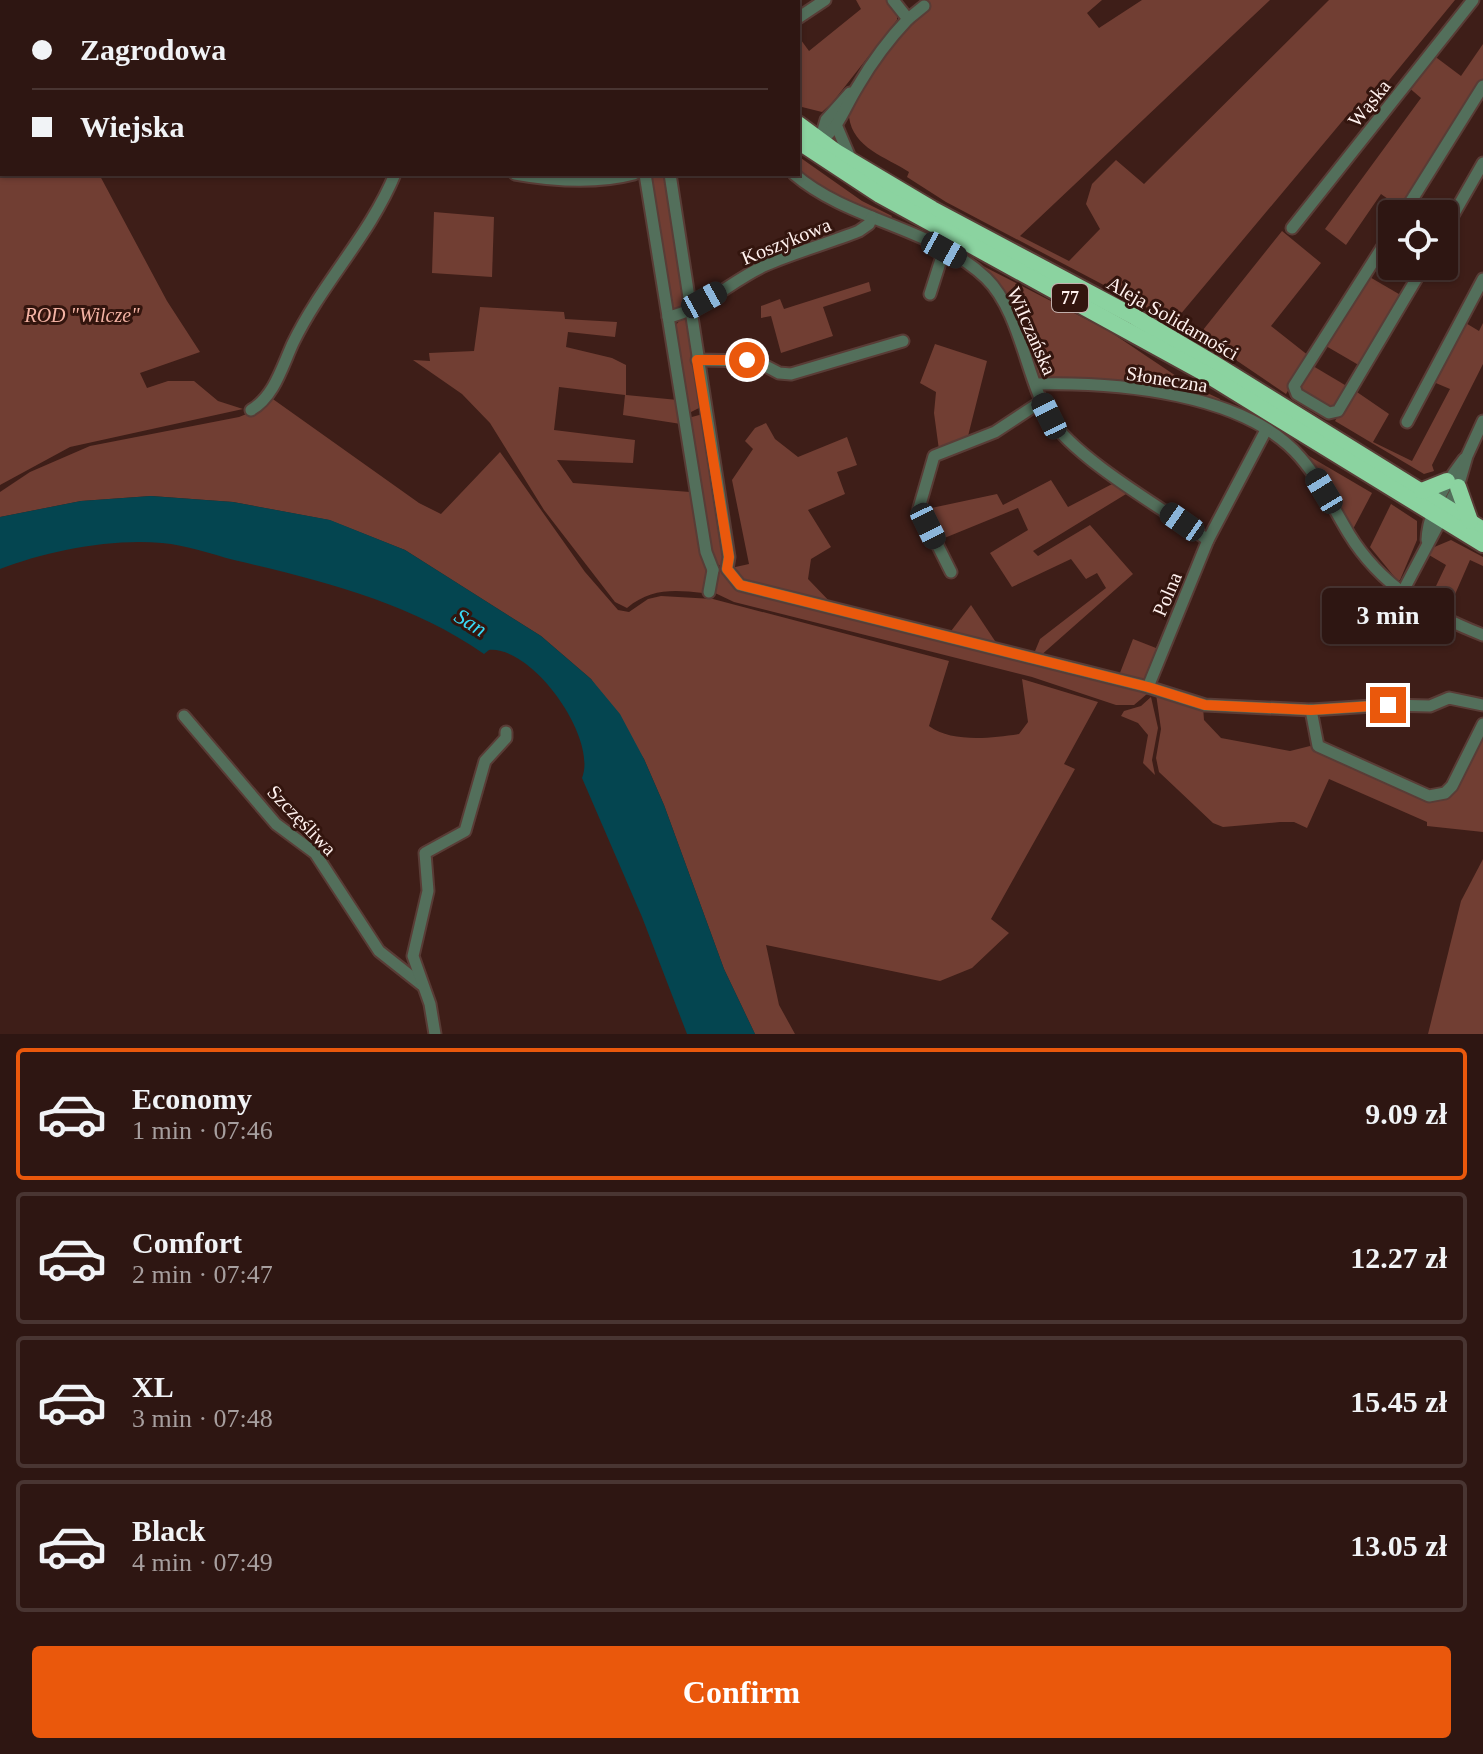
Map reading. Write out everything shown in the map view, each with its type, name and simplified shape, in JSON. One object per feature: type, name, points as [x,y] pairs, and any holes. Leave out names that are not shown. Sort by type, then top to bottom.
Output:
[{"type":"highway","name":"Aleja Solidarności","points":[[800,126],[816,146],[891,202],[1131,331],[1441,511],[1477,526]]},
{"type":"highway","name":"Aleja Solidarności","points":[[800,142],[851,160],[932,209],[1135,317],[1422,491],[1441,511],[1483,544]]},
{"type":"highway","points":[[1422,491],[1453,484],[1477,526]]},
{"type":"street","points":[[800,17],[825,0]]},
{"type":"street","points":[[893,0],[908,19]]},
{"type":"street","name":"Wąska","points":[[1292,228],[1473,0]]},
{"type":"street","points":[[816,146],[826,120],[856,87],[892,36],[924,6]]},
{"type":"street","points":[[1412,200],[1483,86]]},
{"type":"street","points":[[816,146],[837,127],[856,87]]},
{"type":"street","points":[[800,123],[826,120]]},
{"type":"street","points":[[837,127],[851,160]]},
{"type":"street","points":[[1458,207],[1483,163]]},
{"type":"street","points":[[251,410],[266,399],[304,321],[354,243],[382,206],[394,176]]},
{"type":"street","points":[[529,176],[596,180],[621,176]]},
{"type":"street","points":[[645,176],[706,552],[713,570],[709,592]]},
{"type":"street","points":[[670,176],[729,557],[727,569],[740,585],[1148,687],[1205,705],[1311,710],[1388,705],[1430,706],[1449,698],[1483,705]]},
{"type":"street","name":"WiIczańska","points":[[797,176],[829,199],[907,229],[966,262],[996,290],[1042,401],[1058,429],[1078,449],[1208,540]]},
{"type":"street","name":"Koszykowa","points":[[668,317],[690,312],[704,300],[764,266],[859,231],[869,224],[872,217]]},
{"type":"street","points":[[930,294],[944,250]]},
{"type":"street","points":[[1378,254],[1294,386],[1297,394],[1329,413],[1338,411],[1416,280]]},
{"type":"street","points":[[1407,422],[1483,279]]},
{"type":"street","points":[[697,360],[756,361],[779,373],[791,374],[903,341]]},
{"type":"street","name":"Słoneczna","points":[[1037,384],[1167,393],[1217,405],[1266,430],[1298,455],[1362,552],[1388,582],[1442,619],[1483,635]]},
{"type":"street","points":[[951,572],[919,508],[934,456],[995,432],[1042,401]]},
{"type":"street","points":[[684,415],[705,411]]},
{"type":"street","points":[[1402,593],[1483,421]]},
{"type":"street","name":"Polna","points":[[1148,687],[1208,540],[1266,430]]},
{"type":"street","points":[[713,570],[727,569]]},
{"type":"street","points":[[1311,710],[1315,742],[1429,796],[1438,796],[1452,786],[1483,724]]},
{"type":"street","name":"Szczęśliwa","points":[[184,716],[276,824],[315,853],[379,951],[422,985]]},
{"type":"street","points":[[435,1034],[430,1004],[413,956],[428,891],[425,853],[465,831],[485,761],[506,738],[506,732]]},
{"type":"green space","points":[[856,0],[886,0],[897,14],[897,20],[822,112],[800,106],[800,39],[809,51],[861,9]]},
{"type":"green space","points":[[922,0],[1102,0],[1087,13],[1099,28],[1142,0],[1270,0],[1020,236],[1069,261],[1100,229],[1086,204],[1092,184],[1116,160],[1144,184],[1329,0],[1455,0],[1359,117],[1350,112],[1174,322],[946,202],[907,177],[909,172],[872,150],[857,137],[849,117],[856,101],[882,58],[929,10]]},
{"type":"green space","points":[[1483,44],[1483,82],[1408,200],[1389,200],[1381,194],[1346,245],[1325,229],[1421,98],[1407,86],[1433,55],[1461,76]]},
{"type":"green space","points":[[800,157],[862,201],[892,216],[891,218],[838,199],[800,173]]},
{"type":"green space","name":"ROD \"Wilcze\"","points":[[0,176],[100,176],[167,301],[200,352],[140,373],[147,388],[168,381],[194,381],[218,401],[243,409],[70,447],[0,485]]},
{"type":"green space","points":[[649,176],[667,176],[686,305],[673,311]]},
{"type":"green space","points":[[434,212],[494,217],[492,277],[432,273]]},
{"type":"green space","points":[[1282,231],[1321,263],[1271,326],[1309,356],[1286,394],[1199,335]]},
{"type":"green space","points":[[946,247],[1109,331],[1188,384],[1220,399],[1220,403],[1040,378],[1007,299]]},
{"type":"green space","points":[[1368,276],[1404,297],[1362,367],[1326,346]]},
{"type":"green space","points":[[869,282],[871,291],[823,307],[833,336],[781,353],[771,316],[761,318],[761,306],[780,299],[784,309]]},
{"type":"green space","points":[[480,307],[564,312],[565,319],[617,322],[615,337],[568,332],[566,347],[612,358],[626,365],[626,395],[678,400],[709,581],[703,593],[673,591],[654,594],[627,608],[615,602],[544,510],[490,423],[462,394],[413,360],[430,361],[429,353],[474,351]],"holes":[[[559,387],[625,395],[623,415],[681,424],[690,492],[573,483],[557,460],[633,463],[635,440],[554,430]]]},
{"type":"green space","points":[[686,317],[701,407],[689,413],[673,328]]},
{"type":"green space","points":[[1464,322],[1479,331],[1483,323],[1483,364],[1432,465],[1434,471],[1424,474],[1335,421],[1354,390],[1389,414],[1373,442],[1412,461],[1450,389],[1431,381]]},
{"type":"green space","points":[[935,344],[987,361],[967,440],[939,450],[934,413],[936,392],[920,383]]},
{"type":"green space","points":[[1313,366],[1350,388],[1332,410],[1298,388]]},
{"type":"green space","points":[[270,397],[419,503],[441,514],[500,452],[585,572],[618,610],[629,612],[648,599],[661,596],[713,599],[949,661],[929,726],[938,731],[972,738],[1019,734],[1028,722],[1022,679],[1098,702],[1064,764],[1075,769],[991,919],[1009,933],[972,968],[940,981],[766,945],[779,1005],[795,1034],[755,1034],[724,969],[644,759],[591,679],[541,636],[405,550],[329,520],[233,502],[151,496],[81,501],[0,517],[0,492],[30,472],[90,446],[239,417],[254,411]]},
{"type":"green space","points":[[703,414],[725,565],[722,567],[710,560],[688,418]]},
{"type":"green space","points":[[766,423],[775,439],[798,457],[847,437],[857,465],[837,472],[845,494],[808,510],[831,547],[811,559],[808,579],[834,606],[738,581],[731,568],[749,564],[732,480],[753,449],[745,441],[755,428]]},
{"type":"green space","points":[[1302,452],[1372,493],[1352,531]]},
{"type":"green space","points":[[1051,480],[1068,507],[1116,482],[1131,491],[1033,551],[1038,556],[1090,525],[1133,574],[1039,657],[1033,656],[1040,639],[1106,588],[1097,573],[1086,579],[1071,559],[1012,587],[990,553],[1028,530],[1018,508],[942,539],[934,534],[922,510],[997,494],[1003,505]]},
{"type":"green space","points":[[1391,504],[1417,521],[1417,540],[1400,580],[1370,547]]},
{"type":"green space","points":[[1451,540],[1483,557],[1483,566],[1470,560],[1446,615],[1427,605],[1446,565],[1429,555],[1432,548]]},
{"type":"green space","points":[[722,571],[733,582],[1147,691],[1147,694],[1134,705],[1116,705],[1032,677],[734,602],[715,593],[713,588],[718,572]]},
{"type":"green space","points":[[971,605],[999,647],[948,635]]},
{"type":"green space","points":[[1175,607],[1178,608],[1148,678],[1144,682],[1118,678],[1133,639],[1156,648]]},
{"type":"green space","points":[[1156,694],[1203,707],[1204,720],[1221,738],[1290,751],[1310,746],[1436,802],[1450,792],[1483,729],[1483,832],[1427,826],[1427,822],[1329,779],[1307,828],[1294,822],[1223,827],[1213,823],[1159,772],[1156,758],[1161,729]]},
{"type":"green space","points":[[1151,697],[1158,728],[1152,760],[1155,775],[1143,763],[1148,735],[1138,723],[1121,716],[1124,711],[1141,706]]},
{"type":"green space","points":[[1483,859],[1483,1034],[1428,1034],[1461,901]]},
{"type":"water","name":"San","points":[[151,496],[233,502],[330,520],[405,550],[541,636],[591,679],[620,714],[644,759],[724,969],[755,1034],[687,1034],[642,917],[582,778],[584,761],[571,719],[542,678],[524,663],[506,653],[489,650],[484,654],[426,620],[364,595],[180,546],[143,542],[101,544],[58,552],[0,569],[0,517],[81,501]]},
{"type":"route","points":[[747,360],[697,360],[729,557],[727,569],[740,585],[1148,687],[1205,705],[1311,710],[1388,705]]}]
